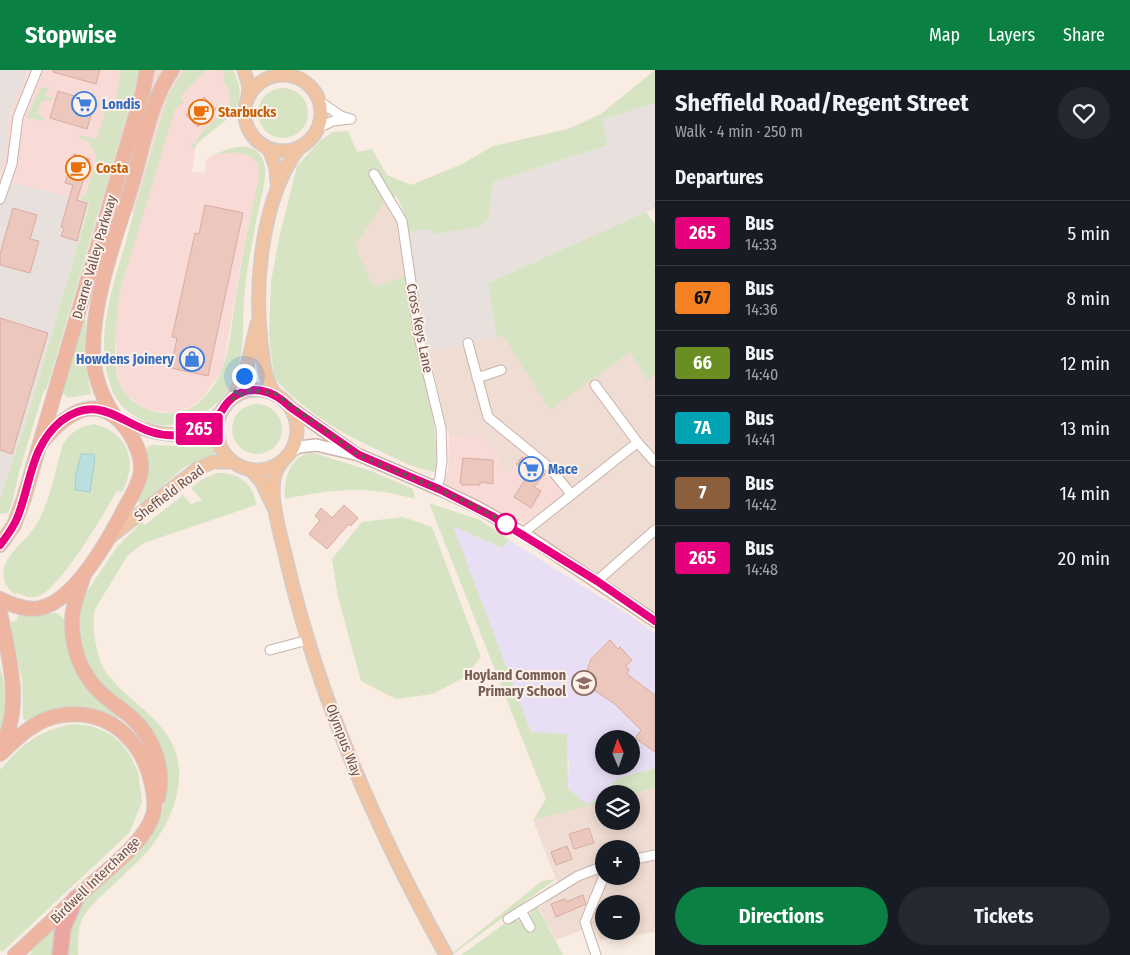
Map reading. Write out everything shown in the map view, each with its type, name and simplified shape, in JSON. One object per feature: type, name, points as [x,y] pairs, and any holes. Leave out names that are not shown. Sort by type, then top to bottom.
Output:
[{"type":"highway","name":"Dearne Valley Parkway","points":[[0,545],[18,517],[143,91],[147,70]]},
{"type":"highway","name":"Dearne Valley Parkway","points":[[84,574],[110,537],[134,491],[141,468],[137,446],[98,387],[93,354],[96,314],[155,103],[172,70]]},
{"type":"highway","points":[[40,444],[59,423],[77,411],[98,409],[117,417]]},
{"type":"highway","points":[[0,599],[16,606],[40,608],[62,596],[84,574]]},
{"type":"highway","points":[[84,574],[73,610],[72,624],[77,656],[84,672],[96,688],[133,719],[152,746],[161,776],[155,808]]},
{"type":"highway","points":[[0,612],[12,684],[13,706],[7,736],[0,749]]},
{"type":"highway","points":[[0,657],[12,684]]},
{"type":"highway","points":[[0,754],[32,726],[54,717],[73,714],[104,720],[131,739],[144,758],[150,778],[155,808]]},
{"type":"highway","name":"Birdwell Interchange","points":[[15,955],[143,833],[150,823],[155,808]]},
{"type":"highway","points":[[60,955],[60,936],[76,898]]},
{"type":"main road","points":[[244,70],[249,86],[245,111],[249,131],[255,140],[269,149],[284,151],[299,148]]},
{"type":"main road","points":[[262,70],[278,76],[295,77],[303,81],[315,93],[321,110],[318,128],[310,140],[299,148],[278,185],[264,245],[258,282],[258,320],[262,365],[267,383],[274,393],[290,407],[359,455]]},
{"type":"main road","points":[[248,97],[260,82],[278,76]]},
{"type":"main road","points":[[269,149],[276,168],[278,185]]},
{"type":"main road","points":[[117,417],[155,434],[176,435],[203,428],[214,421],[232,399],[246,371],[258,320]]},
{"type":"main road","points":[[232,399],[251,390],[274,393]]},
{"type":"main road","points":[[220,413],[217,426],[218,440],[223,452],[232,462],[251,470],[267,469],[282,462],[295,444],[297,429],[294,413],[290,407]]},
{"type":"main road","points":[[291,451],[299,447],[314,445],[359,455],[477,507],[597,581],[655,621]]},
{"type":"main road","name":"Sheffield Road","points":[[110,537],[192,471],[204,464],[232,462]]},
{"type":"main road","name":"Olympus Way","points":[[282,462],[273,480],[276,512],[308,640],[340,733],[376,821],[408,888],[446,955]]},
{"type":"main road","name":"Olympus Way","points":[[251,470],[261,481],[276,512]]},
{"type":"street","points":[[0,199],[12,164],[18,117],[38,70]]},
{"type":"street","points":[[318,128],[333,121],[351,119],[341,116],[319,101]]},
{"type":"street","name":"Cross Keys Lane","points":[[374,174],[402,221],[419,337],[441,428],[442,460],[440,478],[436,488]]},
{"type":"street","points":[[468,343],[488,417],[550,468],[571,494]]},
{"type":"street","points":[[477,378],[501,370]]},
{"type":"street","points":[[595,385],[638,443],[655,462]]},
{"type":"street","points":[[523,534],[571,494],[638,443]]},
{"type":"street","points":[[597,581],[655,530]]},
{"type":"street","points":[[270,650],[308,640]]},
{"type":"street","points":[[640,858],[655,855]]},
{"type":"street","points":[[508,919],[578,876],[595,872]]},
{"type":"street","points":[[596,955],[585,922],[598,885]]},
{"type":"street","points":[[521,911],[530,927]]},
{"type":"shaded area","points":[[0,70],[27,70],[24,82],[14,101],[9,119],[5,159],[0,173]]},
{"type":"shaded area","points":[[28,70],[225,70],[232,82],[233,103],[197,137],[192,172],[204,173],[207,159],[215,154],[237,152],[249,154],[258,163],[259,176],[241,261],[223,369],[206,394],[197,403],[188,408],[174,413],[147,410],[126,395],[119,383],[116,363],[116,322],[120,291],[142,215],[0,180],[9,119],[14,101]]},
{"type":"shaded area","points":[[655,103],[655,208],[488,283],[497,337],[429,352],[422,321],[408,232],[431,228],[432,234],[488,220],[493,182],[607,145],[603,119]]},
{"type":"shaded area","points":[[0,180],[90,202],[28,415],[0,499]]},
{"type":"shaded area","points":[[384,202],[399,222],[406,276],[374,287],[355,246]]},
{"type":"shaded area","points":[[503,335],[630,352],[648,380],[655,375],[655,615],[533,532],[525,524],[532,519],[510,472],[502,468],[500,460],[478,433],[449,437],[429,352]]},
{"type":"shaded area","points":[[478,433],[484,435],[500,460],[502,468],[510,472],[524,451],[542,465],[562,489],[561,495],[525,524],[445,484],[444,479],[448,471],[449,437]]},
{"type":"shaded area","name":"Hoyland Common Primary School","points":[[452,525],[501,548],[509,540],[655,633],[655,768],[640,772],[640,730],[595,730],[595,775],[630,775],[619,778],[611,785],[595,785],[595,800],[589,805],[568,789],[569,758],[531,732]]},
{"type":"shaded area","points":[[655,788],[655,932],[640,934],[640,895],[595,895],[595,930],[593,926],[556,940],[539,908],[561,892],[533,820],[595,804],[595,830],[640,830],[640,792]]},
{"type":"green space","points":[[121,70],[139,70],[139,73],[50,378],[46,390],[44,390],[20,469],[12,502],[8,513],[0,514],[0,499],[28,415],[90,203],[79,199],[86,195],[97,157],[89,142],[79,138],[79,135],[97,139],[107,106],[115,108]]},
{"type":"green space","points":[[184,70],[206,70],[180,97],[184,102],[175,109],[120,291],[115,339],[117,376],[126,395],[145,408],[155,412],[166,413],[188,409],[198,403],[209,392],[218,378],[225,361],[241,265],[259,176],[258,163],[248,156],[238,153],[215,154],[239,147],[256,150],[265,166],[265,178],[247,275],[240,363],[233,382],[212,408],[182,423],[163,425],[148,422],[133,415],[113,394],[106,367],[104,333],[114,281],[168,95]]},
{"type":"green space","points":[[221,70],[233,70],[239,85],[240,98],[236,108],[222,124],[194,148],[191,147],[192,143],[195,144],[199,136],[228,106],[231,98],[229,90],[221,80],[226,75]]},
{"type":"green space","points":[[655,70],[655,103],[603,119],[607,145],[493,182],[488,220],[478,227],[432,234],[431,229],[408,232],[402,207],[396,196],[384,202],[355,246],[374,287],[406,276],[412,329],[433,419],[436,472],[402,461],[367,445],[324,421],[298,401],[274,378],[269,334],[271,282],[279,238],[297,166],[321,140],[333,132],[348,131],[357,152],[372,149],[387,175],[411,185],[462,164],[493,146],[568,129],[601,114]]},
{"type":"green space","points":[[40,88],[49,88],[45,96],[52,98],[51,100],[42,101],[37,113],[46,119],[45,121],[26,118]]},
{"type":"green space","points":[[278,88],[288,88],[301,95],[308,108],[308,118],[301,131],[288,138],[278,138],[269,134],[262,127],[258,118],[258,108],[262,99],[269,92]]},
{"type":"green space","points":[[646,212],[655,224],[655,375],[648,381],[630,352],[550,410],[503,335],[497,337],[488,283]]},
{"type":"green space","points":[[82,319],[86,321],[86,358],[91,394],[68,398],[62,393]]},
{"type":"green space","points":[[252,404],[262,404],[275,411],[282,424],[282,434],[275,447],[262,454],[252,454],[243,450],[236,443],[232,434],[232,424],[236,415],[243,408]]},
{"type":"green space","points":[[94,424],[106,428],[115,434],[127,450],[129,470],[122,492],[117,491],[70,565],[48,590],[36,597],[28,597],[17,593],[15,595],[4,580],[3,572],[6,562],[41,516],[49,496],[63,444],[76,430]]},
{"type":"green space","points":[[208,437],[214,438],[216,453],[186,466],[141,504],[136,500],[147,447],[151,445],[180,446]]},
{"type":"green space","points":[[311,452],[371,471],[413,489],[415,499],[381,492],[350,490],[285,499],[289,470],[298,459]]},
{"type":"green space","points":[[217,473],[232,474],[244,480],[255,497],[256,505],[144,543],[128,555],[95,609],[94,634],[100,661],[108,675],[119,687],[165,731],[173,744],[178,759],[179,777],[177,795],[171,814],[157,840],[142,857],[95,901],[86,914],[81,922],[79,931],[78,955],[63,955],[68,924],[85,897],[134,851],[156,827],[166,796],[165,767],[113,695],[96,679],[91,670],[82,649],[78,628],[81,603],[117,547],[142,522],[145,525],[183,495],[191,504],[202,500],[191,488],[202,479]]},
{"type":"green space","points":[[429,503],[480,520],[509,540],[502,548],[453,526],[531,732],[567,734],[568,789],[589,805],[595,800],[595,804],[533,820],[546,799]]},
{"type":"green space","points":[[403,517],[432,527],[481,657],[465,677],[433,694],[396,699],[361,681],[338,597],[332,559],[362,522]]},
{"type":"green space","points":[[57,613],[65,620],[66,636],[70,651],[120,715],[116,720],[54,711],[26,721],[23,718],[22,680],[9,622],[16,621],[19,614],[34,616]]},
{"type":"green space","points":[[0,667],[5,698],[0,730]]},
{"type":"green space","points":[[73,724],[92,726],[110,734],[122,744],[138,772],[142,802],[129,833],[2,952],[0,950],[0,770],[16,753],[41,734]]},
{"type":"green space","points":[[655,768],[655,788],[640,792],[640,785],[611,785],[619,778],[640,775],[640,772]]},
{"type":"green space","points":[[556,879],[452,955],[450,955],[542,881]]},
{"type":"green space","points":[[537,906],[563,955],[461,955],[511,919],[523,921]]},
{"type":"green space","points":[[57,922],[53,955],[29,955],[32,952],[29,948]]},
{"type":"water","points":[[81,454],[94,454],[95,459],[90,492],[75,490],[76,474]]},
{"type":"building","points":[[53,70],[100,70],[96,84],[53,72]]},
{"type":"building","points":[[58,91],[95,102],[87,129],[50,118]]},
{"type":"building","name":"Starbucks","points":[[204,97],[216,109],[198,127],[186,115]]},
{"type":"building","points":[[74,154],[90,159],[77,200],[87,203],[77,241],[61,236],[64,228],[61,227],[73,185],[65,183]]},
{"type":"building","points":[[205,205],[243,213],[208,376],[171,368],[177,338],[172,337],[195,233],[199,234]]},
{"type":"building","points":[[13,208],[37,215],[30,239],[39,241],[30,273],[0,265],[0,254]]},
{"type":"building","points":[[0,318],[48,333],[12,454],[0,450]]},
{"type":"building","points":[[522,457],[545,474],[534,487],[541,491],[531,508],[514,497],[529,473],[516,464]]},
{"type":"building","points":[[463,458],[493,460],[493,484],[480,482],[480,485],[462,485],[460,482]]},
{"type":"building","points":[[344,505],[358,518],[351,526],[349,524],[327,549],[309,534],[320,520],[315,516],[321,508],[332,518]]},
{"type":"building","points":[[610,640],[618,649],[620,647],[632,660],[626,666],[629,670],[627,674],[655,695],[655,752],[640,742],[641,730],[615,704],[582,685],[591,659]]},
{"type":"building","points":[[589,828],[594,843],[574,849],[569,834]]},
{"type":"building","points":[[567,846],[572,859],[556,865],[551,852]]},
{"type":"building","points":[[583,895],[586,904],[556,917],[551,904],[565,899],[566,902]]},
{"type":"bus line","name":"265","points":[[0,545],[18,517],[40,444],[59,423],[71,414],[84,409],[98,409],[155,434],[176,435],[203,428],[214,421],[225,405],[232,399],[244,392],[258,390],[274,393],[290,407],[359,455],[477,507],[597,581],[655,621]]},
{"type":"place","name":"Londis","points":[[84,104]]},
{"type":"place","name":"Starbucks","points":[[201,112]]},
{"type":"place","name":"Costa","points":[[78,168]]},
{"type":"place","name":"Howdens Joinery","points":[[192,359]]},
{"type":"place","name":"Mace","points":[[531,469]]},
{"type":"place","name":"Hoyland Common Primary School","points":[[584,683]]},
{"type":"route","points":[[244,376],[232,399],[251,390],[274,393],[290,407],[359,455],[441,490],[477,507],[508,525],[506,524]]}]
